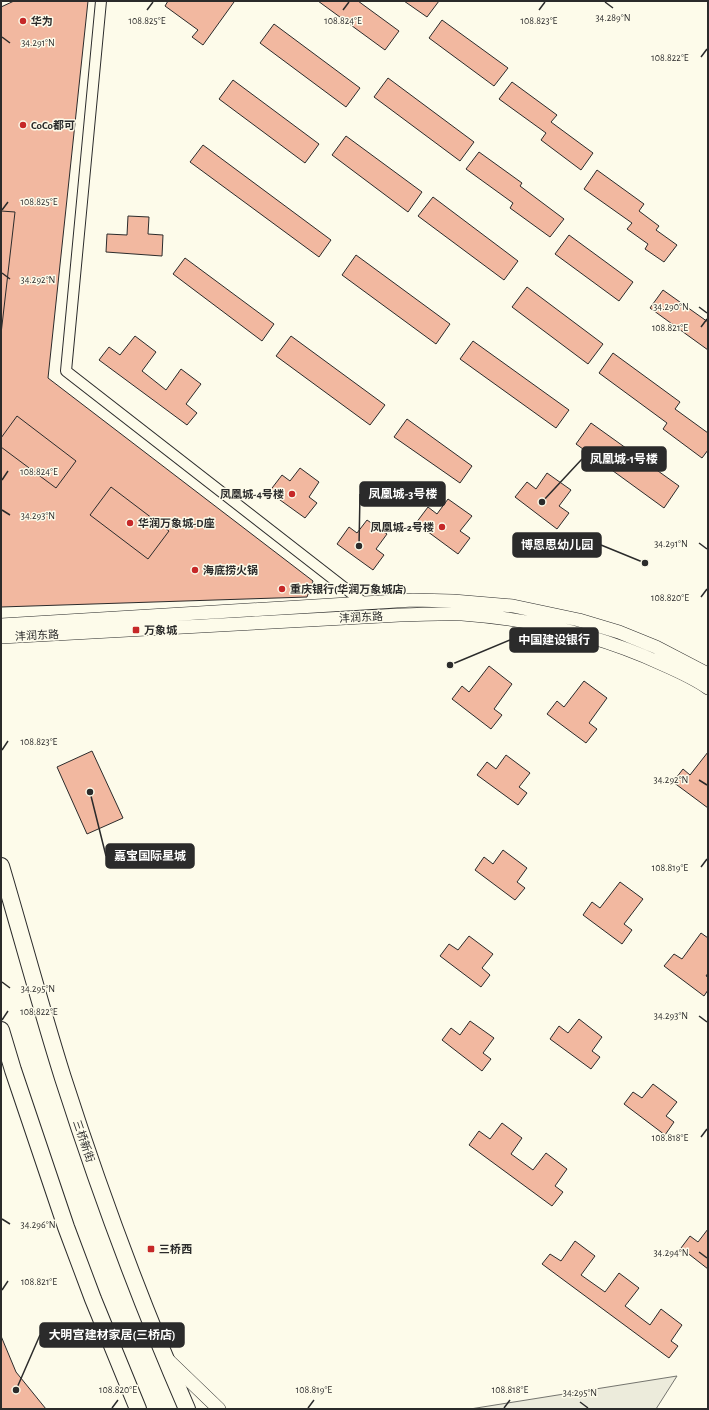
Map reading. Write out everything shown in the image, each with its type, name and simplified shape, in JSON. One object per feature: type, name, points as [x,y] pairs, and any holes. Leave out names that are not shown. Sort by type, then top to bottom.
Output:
[{"type":"main road","name":"三桥新街","points":[[1,866],[63,1078],[127,1262],[164,1356],[187,1409]]},
{"type":"main road","points":[[1,1030],[66,1227],[92,1298],[138,1409]]},
{"type":"street","points":[[101,1],[66,371],[364,603]]},
{"type":"street","name":"沣润东路","points":[[1,625],[420,600],[453,601],[513,606],[579,620],[619,632],[656,647],[708,674]]},
{"type":"street","name":"沣润东路","points":[[1,637],[400,615],[461,614],[530,622],[590,636],[642,654],[708,688]]},
{"type":"street","points":[[164,1356],[219,1409]]},
{"type":"shaded area","points":[[677,1376],[656,1409],[470,1409]]},
{"type":"building","points":[[14,1],[88,1],[48,378],[313,581],[307,597],[1,607],[1,7]]},
{"type":"building","points":[[168,1],[234,2],[203,45],[192,37],[198,30],[165,6]]},
{"type":"building","points":[[318,1],[358,1],[399,31],[385,50]]},
{"type":"building","points":[[404,1],[439,1],[427,17]]},
{"type":"building","points":[[442,20],[508,68],[494,86],[429,38]]},
{"type":"building","points":[[274,24],[360,88],[346,107],[260,43]]},
{"type":"building","points":[[388,78],[474,142],[460,161],[374,97]]},
{"type":"building","points":[[233,80],[319,144],[305,163],[219,99]]},
{"type":"building","points":[[512,82],[557,115],[551,122],[593,153],[581,170],[541,140],[546,133],[499,99]]},
{"type":"building","points":[[346,136],[422,192],[408,212],[332,155]]},
{"type":"building","points":[[203,145],[331,240],[319,257],[190,162]]},
{"type":"building","points":[[479,152],[522,183],[520,186],[564,219],[550,237],[510,208],[513,203],[466,169]]},
{"type":"building","points":[[597,170],[644,204],[639,211],[659,226],[656,230],[677,245],[664,262],[645,249],[648,244],[627,229],[632,223],[584,189]]},
{"type":"building","points":[[433,197],[518,261],[504,280],[418,216]]},
{"type":"building","points":[[1,211],[15,212],[1,334]]},
{"type":"building","points":[[128,216],[149,217],[148,234],[163,235],[162,256],[106,252],[107,234],[127,235]]},
{"type":"building","points":[[569,235],[633,282],[619,301],[555,254]]},
{"type":"building","points":[[356,255],[450,324],[436,344],[342,275]]},
{"type":"building","points":[[185,258],[274,324],[262,341],[173,274]]},
{"type":"building","points":[[527,287],[603,344],[588,364],[512,307]]},
{"type":"building","points":[[663,290],[708,322],[708,350],[650,308]]},
{"type":"building","points":[[135,336],[156,352],[142,371],[166,390],[181,369],[201,384],[186,404],[197,413],[187,425],[99,360],[109,347],[120,355]]},
{"type":"building","points":[[291,336],[385,405],[370,425],[276,356]]},
{"type":"building","points":[[473,341],[569,410],[556,428],[460,359]]},
{"type":"building","points":[[613,353],[680,402],[675,409],[708,433],[708,450],[702,458],[663,429],[667,423],[599,373]]},
{"type":"building","points":[[17,416],[76,461],[56,488],[1,447],[1,438]]},
{"type":"building","points":[[407,419],[472,466],[460,483],[394,437]]},
{"type":"building","points":[[591,423],[679,486],[664,508],[576,444]]},
{"type":"building","name":"凤凰城-4号楼","points":[[300,468],[319,482],[309,497],[317,503],[305,518],[269,492],[282,475],[290,481]]},
{"type":"building","points":[[547,473],[571,490],[559,506],[569,513],[557,529],[515,497],[527,482],[536,489]]},
{"type":"building","name":"华润万象城-D座","points":[[111,487],[169,531],[148,559],[90,515]]},
{"type":"building","name":"凤凰城-2号楼","points":[[448,499],[472,516],[460,531],[470,538],[458,554],[416,523],[428,507],[437,514]]},
{"type":"building","points":[[367,520],[387,534],[376,549],[384,555],[373,570],[337,544],[349,527],[357,533]]},
{"type":"building","points":[[489,666],[512,684],[494,709],[502,715],[491,729],[452,699],[462,686],[469,692]]},
{"type":"building","points":[[584,681],[607,698],[589,723],[597,729],[586,743],[547,714],[557,701],[564,707]]},
{"type":"building","points":[[92,751],[123,818],[87,834],[57,767]]},
{"type":"building","points":[[708,752],[708,808],[673,782],[683,769],[690,775]]},
{"type":"building","points":[[506,755],[530,773],[519,787],[527,793],[518,805],[477,775],[487,762],[496,769]]},
{"type":"building","points":[[503,850],[527,868],[517,882],[525,888],[515,900],[475,870],[484,857],[493,864]]},
{"type":"building","points":[[620,882],[643,899],[624,924],[632,930],[622,944],[583,915],[592,902],[600,908]]},
{"type":"building","points":[[701,933],[708,938],[708,973],[706,976],[708,977],[708,990],[704,996],[664,966],[674,954],[682,959]]},
{"type":"building","points":[[469,936],[493,954],[482,968],[490,975],[481,987],[440,956],[449,944],[458,950]]},
{"type":"building","points":[[579,1019],[602,1037],[592,1051],[600,1057],[591,1069],[550,1039],[559,1026],[568,1033]]},
{"type":"building","points":[[470,1021],[494,1038],[483,1053],[491,1059],[482,1071],[442,1040],[451,1028],[460,1035]]},
{"type":"building","points":[[653,1084],[677,1102],[666,1116],[674,1122],[665,1135],[624,1104],[633,1092],[642,1098]]},
{"type":"building","points":[[502,1123],[522,1138],[511,1154],[533,1170],[546,1153],[567,1169],[555,1186],[563,1192],[552,1206],[469,1145],[479,1131],[490,1139]]},
{"type":"building","points":[[708,1229],[708,1269],[681,1248],[690,1236],[698,1242]]},
{"type":"building","points":[[575,1241],[595,1256],[581,1275],[605,1292],[619,1273],[639,1288],[625,1306],[650,1325],[661,1309],[682,1325],[671,1341],[678,1346],[669,1358],[542,1264],[550,1254],[561,1261]]},
{"type":"building","points":[[1,1336],[16,1372],[46,1409],[1,1409]]},
{"type":"place","name":"华为","points":[[23,21]]},
{"type":"place","name":"CoCo都可","points":[[23,125]]},
{"type":"place","name":"凤凰城-4号楼","points":[[292,494]]},
{"type":"place","name":"凤凰城-1号楼","points":[[542,502]]},
{"type":"place","name":"华润万象城-D座","points":[[130,523]]},
{"type":"place","name":"凤凰城-2号楼","points":[[442,527]]},
{"type":"place","name":"凤凰城-3号楼","points":[[359,546]]},
{"type":"place","name":"博恩思幼儿园","points":[[645,563]]},
{"type":"place","name":"海底捞火锅","points":[[195,570]]},
{"type":"place","name":"重庆银行(华润万象城店)","points":[[282,589]]},
{"type":"place","name":"万象城","points":[[136,630]]},
{"type":"place","name":"中国建设银行","points":[[450,665]]},
{"type":"place","name":"嘉宝国际星城","points":[[90,792]]},
{"type":"place","name":"三桥西","points":[[151,1249]]},
{"type":"place","name":"大明宫建材家居(三桥店)","points":[[16,1390]]}]
